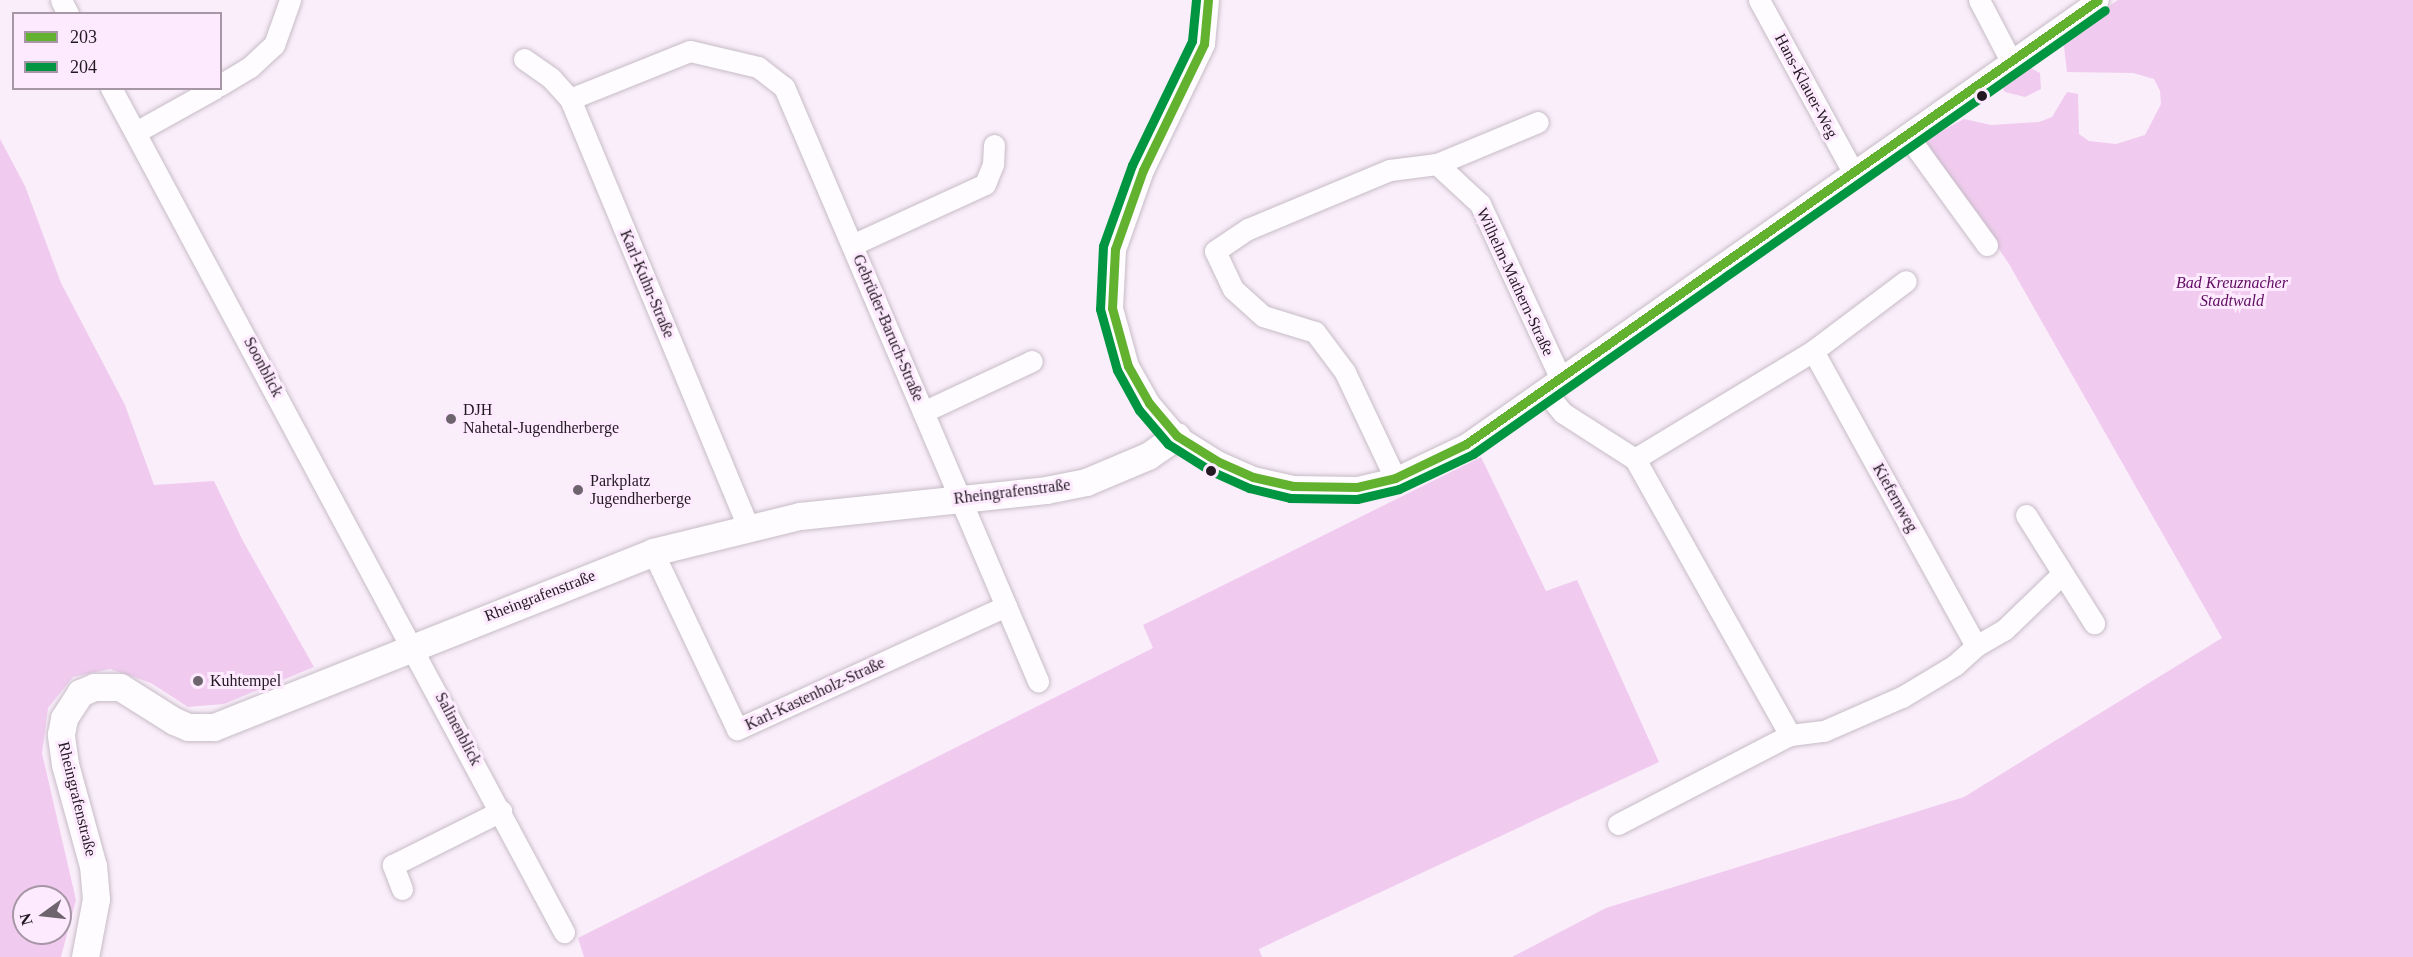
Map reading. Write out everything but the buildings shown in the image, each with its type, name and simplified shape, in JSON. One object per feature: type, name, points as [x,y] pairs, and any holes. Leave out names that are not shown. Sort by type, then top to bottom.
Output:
[{"type":"street","points":[[222,84],[250,67],[274,45],[290,0]]},
{"type":"street","points":[[1208,0],[1204,44],[1143,170],[1115,249],[1112,308],[1128,366],[1149,403],[1177,436],[1216,461],[1253,477],[1293,486],[1356,487],[1395,478],[1466,444],[2012,63],[2098,0]]},
{"type":"street","name":"Hans-Klauer-Weg","points":[[1759,0],[1853,172]]},
{"type":"street","points":[[1978,0],[2012,63]]},
{"type":"street","name":"Gebrüder-Baruch-Straße","points":[[570,99],[690,51],[758,66],[784,87],[959,499]]},
{"type":"street","name":"Karl-Kuhn-Straße","points":[[524,59],[551,78],[570,99],[748,526]]},
{"type":"street","name":"Soonblick","points":[[112,90],[414,647]]},
{"type":"street","points":[[136,132],[211,90]]},
{"type":"street","points":[[1395,478],[1345,372],[1316,332],[1263,316],[1233,290],[1215,251],[1248,229],[1390,170],[1437,164],[1538,122]]},
{"type":"street","points":[[1907,135],[1987,245]]},
{"type":"street","name":"Gebrüder-Baruch-Straße","points":[[852,244],[985,183],[993,164],[994,145]]},
{"type":"street","name":"Wilhelm-Mathern-Straße","points":[[1437,164],[1480,204],[1553,385]]},
{"type":"street","points":[[1635,459],[1813,351],[1906,281]]},
{"type":"street","name":"Kiefernweg","points":[[1813,351],[1977,646]]},
{"type":"street","name":"Gebrüder-Baruch-Straße","points":[[923,412],[1032,361]]},
{"type":"street","points":[[1553,385],[1563,412],[1635,459],[1790,735]]},
{"type":"street","name":"Rheingrafenstraße","points":[[86,957],[96,899],[93,866],[65,764],[61,734],[64,718],[80,693],[94,687],[120,687],[174,721],[188,727],[214,727],[653,552],[748,526],[854,509],[959,499],[1086,482],[1148,456],[1177,436]]},
{"type":"street","points":[[959,499],[1038,681]]},
{"type":"street","points":[[2026,514],[2094,622]]},
{"type":"street","name":"Karl-Kastenholz-Straße","points":[[653,552],[737,729],[1006,606]]},
{"type":"street","points":[[1618,824],[1790,735],[1824,731],[1902,697],[1955,665],[1977,646],[2004,630],[2062,574]]},
{"type":"street","name":"Salinenblick","points":[[414,647],[564,932]]},
{"type":"street","points":[[402,889],[393,865],[501,810]]},
{"type":"green space","name":"Bad Kreuznacher Stadtwald","points":[[2118,0],[2413,0],[2413,957],[1512,957],[1606,908],[1964,797],[2222,638],[2009,264],[1925,140],[1964,119],[1991,125],[2039,122],[2052,117],[2067,92],[2078,94],[2079,134],[2089,141],[2116,144],[2145,135],[2161,104],[2160,91],[2154,79],[2133,73],[2067,72],[2063,38]]},
{"type":"green space","points":[[2027,66],[2040,73],[2041,89],[2025,97],[2005,92],[2002,87],[2008,76]]},
{"type":"green space","points":[[0,139],[25,186],[61,283],[125,405],[154,485],[214,481],[243,541],[314,667],[224,704],[188,707],[151,683],[110,669],[73,677],[48,708],[42,753],[76,900],[72,915],[72,885],[12,885],[12,945],[64,945],[61,957],[0,957]]},
{"type":"green space","points":[[1481,457],[1546,591],[1577,580],[1659,762],[1259,949],[1262,957],[584,957],[578,938],[1153,648],[1143,625]]},
{"type":"transit line","name":"204","points":[[1196,0],[1192,41],[1132,165],[1103,246],[1100,309],[1117,370],[1139,410],[1168,444],[1211,471],[1249,488],[1290,498],[1357,499],[1399,489],[1473,454],[2105,10]]},
{"type":"transit line","name":"203","points":[[1208,0],[1204,44],[1143,170],[1115,249],[1112,308],[1128,366],[1149,403],[1177,436],[1217,461],[1253,477],[1293,486],[1357,487],[1395,478],[1466,444],[2098,0]]},
{"type":"place","name":"DJH Nahetal-Jugendherberge","points":[[451,419]]},
{"type":"place","name":"Parkplatz Jugendherberge","points":[[578,490]]},
{"type":"place","name":"Kuhtempel","points":[[198,681]]}]
